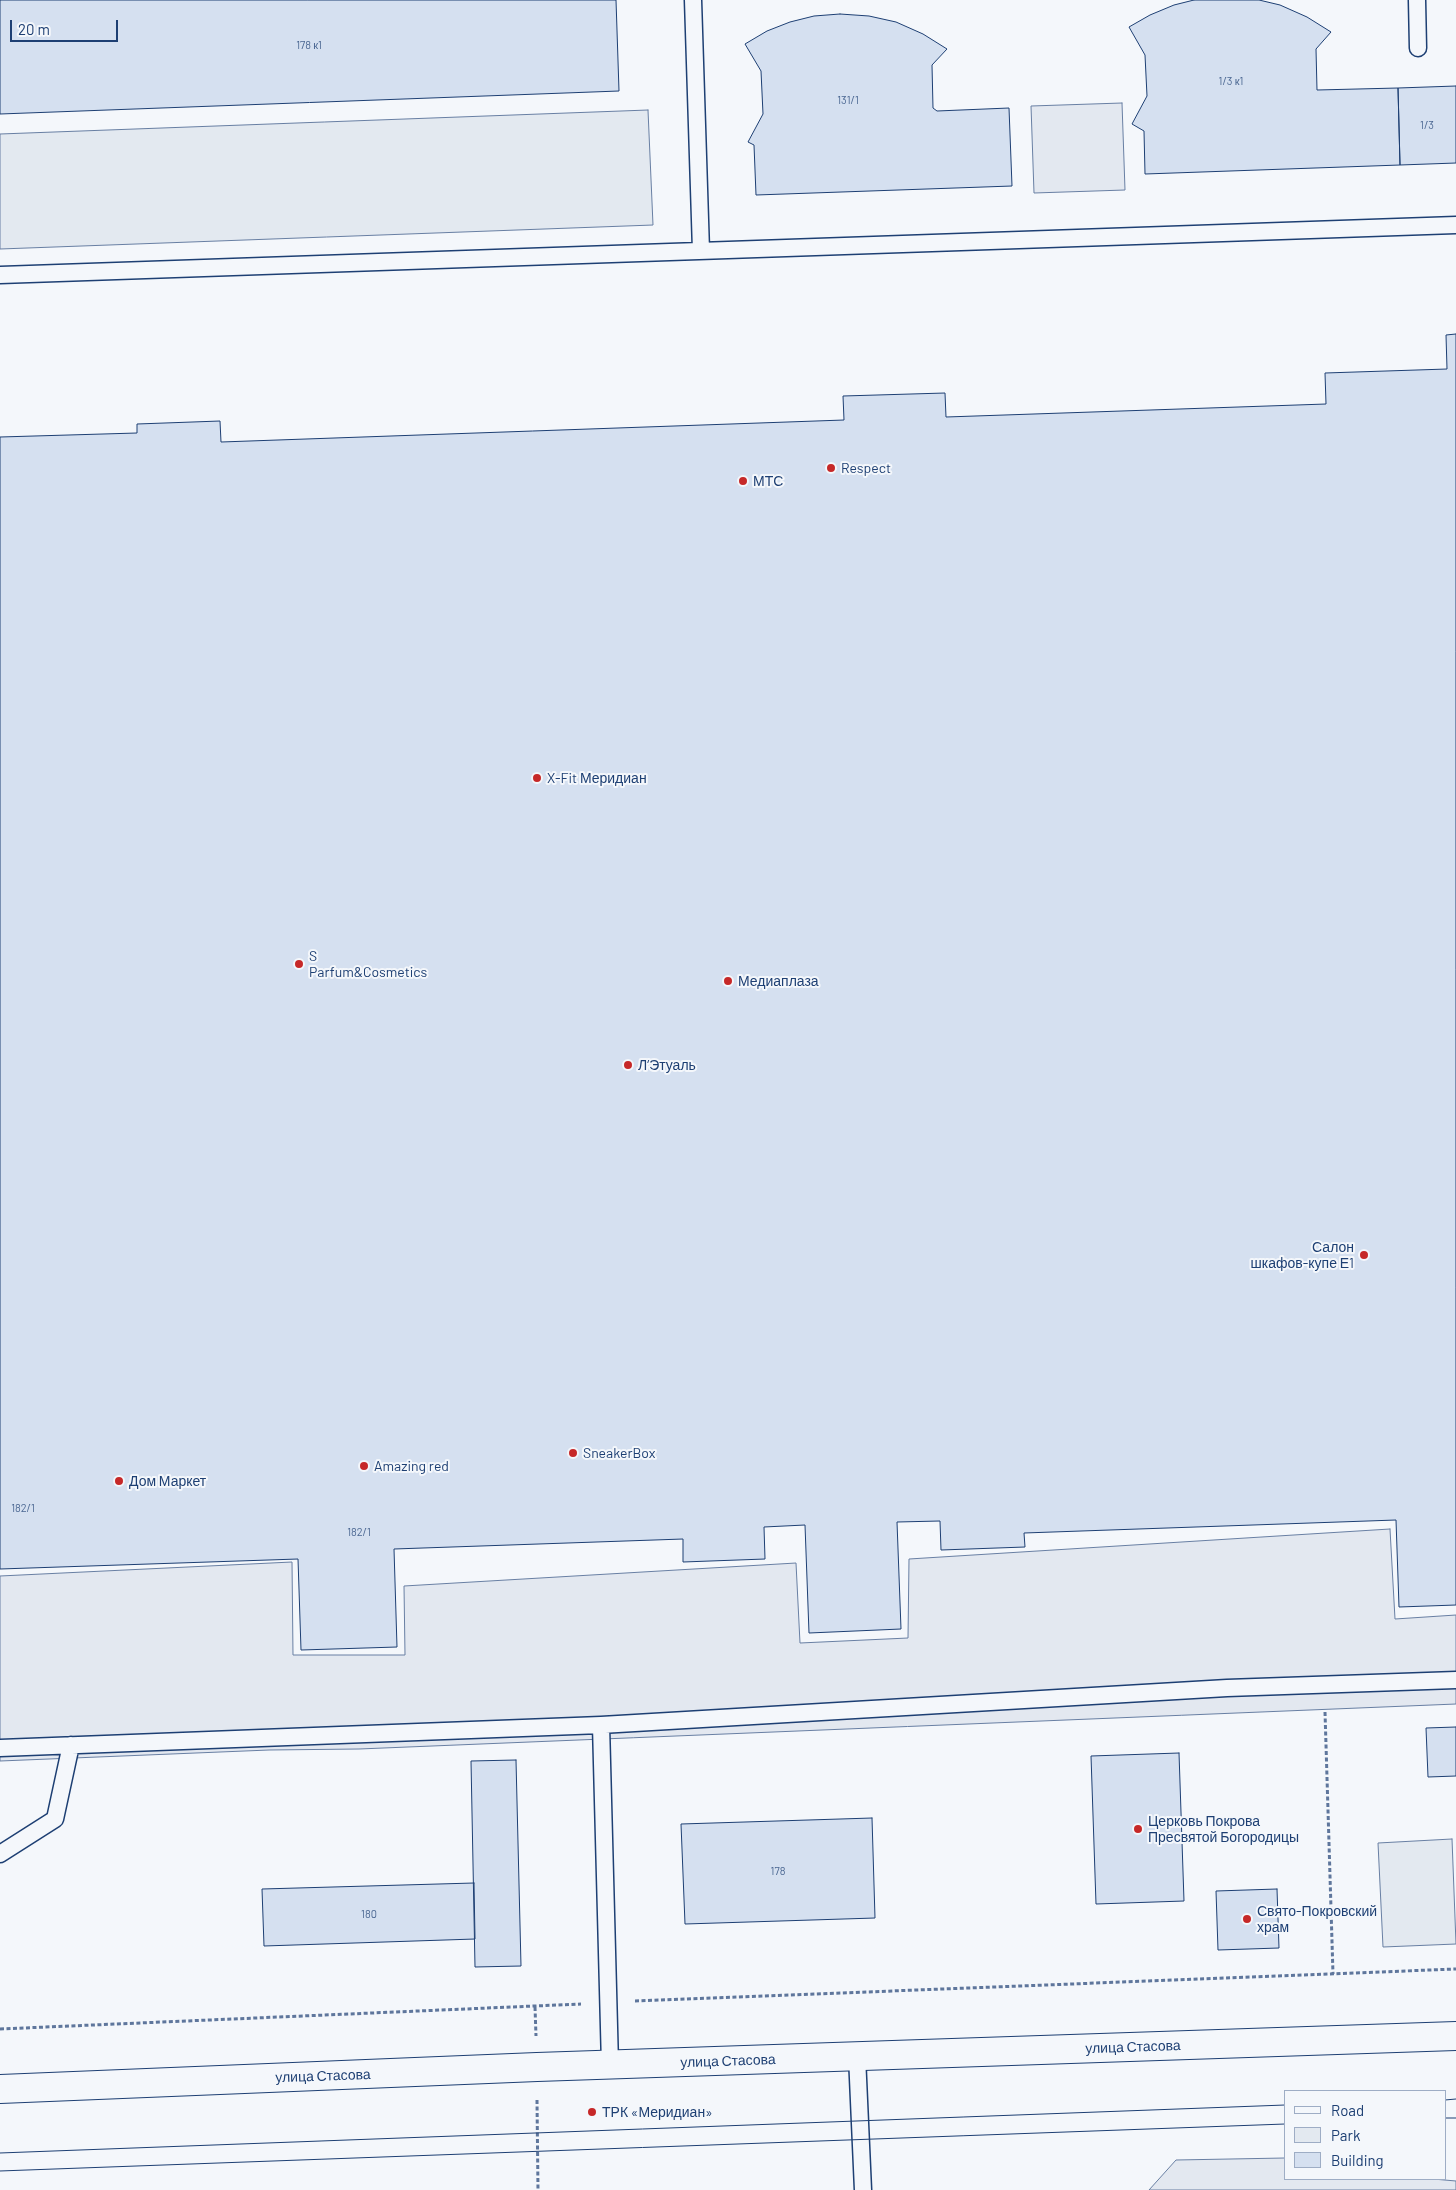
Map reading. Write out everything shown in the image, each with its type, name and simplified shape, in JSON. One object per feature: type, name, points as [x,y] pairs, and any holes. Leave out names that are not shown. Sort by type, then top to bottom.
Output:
[{"type":"street","name":"улица Стасова","points":[[0,2089],[857,2056],[1456,2036]]},
{"type":"lane","points":[[693,0],[701,251]]},
{"type":"lane","points":[[1417,0],[1418,48]]},
{"type":"lane","points":[[0,275],[1456,225]]},
{"type":"lane","points":[[0,1748],[601,1725],[1227,1688],[1456,1680]]},
{"type":"lane","points":[[601,1725],[610,2065]]},
{"type":"lane","points":[[0,1854],[55,1819],[71,1745]]},
{"type":"lane","points":[[857,2056],[863,2190]]},
{"type":"path","points":[[1323,1685],[1333,1974]]},
{"type":"path","points":[[0,2029],[609,2002],[1456,1969]]},
{"type":"green space","points":[[648,110],[653,225],[0,249],[0,134]]},
{"type":"green space","points":[[1452,1839],[1456,1944],[1383,1947],[1378,1843]]},
{"type":"shaded area","points":[[1122,103],[1125,190],[1034,193],[1031,106]]},
{"type":"shaded area","points":[[1390,1529],[1395,1619],[1456,1615],[1456,1704],[359,1749],[269,1750],[0,1761],[0,1576],[292,1562],[293,1655],[405,1655],[404,1586],[796,1563],[800,1643],[908,1638],[909,1559]]},
{"type":"shaded area","points":[[1284,2158],[1284,2180],[1444,2180],[1456,2181],[1456,2190],[1149,2190],[1176,2160]]},
{"type":"building","points":[[0,0],[616,0],[619,91],[0,114]]},
{"type":"building","points":[[1194,0],[1259,0],[1280,5],[1307,17],[1331,32],[1316,49],[1317,90],[1398,88],[1400,165],[1145,174],[1144,131],[1132,124],[1147,96],[1145,55],[1129,27],[1150,15],[1174,5]]},
{"type":"building","points":[[840,14],[869,16],[896,22],[923,34],[947,49],[932,65],[933,108],[937,111],[1009,108],[1012,186],[756,195],[754,145],[748,142],[763,114],[761,71],[745,44],[767,31],[790,22],[814,16]]},
{"type":"building","points":[[1456,86],[1456,163],[1400,165],[1398,88]]},
{"type":"building","name":"Медиаплаза","points":[[1456,334],[1456,1605],[1399,1607],[1396,1520],[1024,1533],[1025,1547],[941,1550],[940,1521],[897,1522],[901,1629],[809,1633],[805,1525],[764,1527],[765,1559],[683,1562],[683,1539],[394,1549],[397,1647],[301,1650],[298,1559],[0,1569],[0,437],[137,433],[137,424],[220,421],[221,442],[844,420],[843,396],[945,393],[946,417],[1326,404],[1325,373],[1447,369],[1446,335]]},
{"type":"building","points":[[1456,1727],[1456,1776],[1428,1777],[1426,1728]]},
{"type":"building","name":"Церковь Покрова Пресвятой Богородицы","points":[[1179,1753],[1184,1901],[1096,1904],[1091,1756]]},
{"type":"building","points":[[516,1760],[521,1966],[475,1967],[471,1761]]},
{"type":"building","points":[[872,1818],[875,1918],[685,1924],[681,1824]]},
{"type":"building","points":[[474,1883],[475,1939],[264,1946],[262,1889]]},
{"type":"building","name":"Свято-Покровский храм","points":[[1277,1889],[1279,1948],[1218,1950],[1216,1891]]},
{"type":"tram line","points":[[1446,2100],[1456,2099]]},
{"type":"tram line","points":[[0,2153],[1284,2105]]},
{"type":"tram line","points":[[1446,2118],[1456,2118]]},
{"type":"tram line","points":[[0,2171],[1284,2124]]},
{"type":"place","name":"Respect","points":[[831,468]]},
{"type":"place","name":"МТС","points":[[743,481]]},
{"type":"place","name":"X-Fit Меридиан","points":[[537,778]]},
{"type":"place","name":"S Parfum&Cosmetics","points":[[299,964]]},
{"type":"place","name":"Медиаплаза","points":[[728,981]]},
{"type":"place","name":"Л’Этуаль","points":[[628,1065]]},
{"type":"place","name":"Салон шкафов-купе Е1","points":[[1364,1255]]},
{"type":"place","name":"SneakerBox","points":[[573,1453]]},
{"type":"place","name":"Amazing red","points":[[364,1466]]},
{"type":"place","name":"Дом Маркет","points":[[119,1481]]},
{"type":"place","name":"Церковь Покрова Пресвятой Богородицы","points":[[1138,1829]]},
{"type":"place","name":"Свято-Покровский храм","points":[[1247,1919]]},
{"type":"place","name":"ТРК «Меридиан»","points":[[592,2112]]}]
